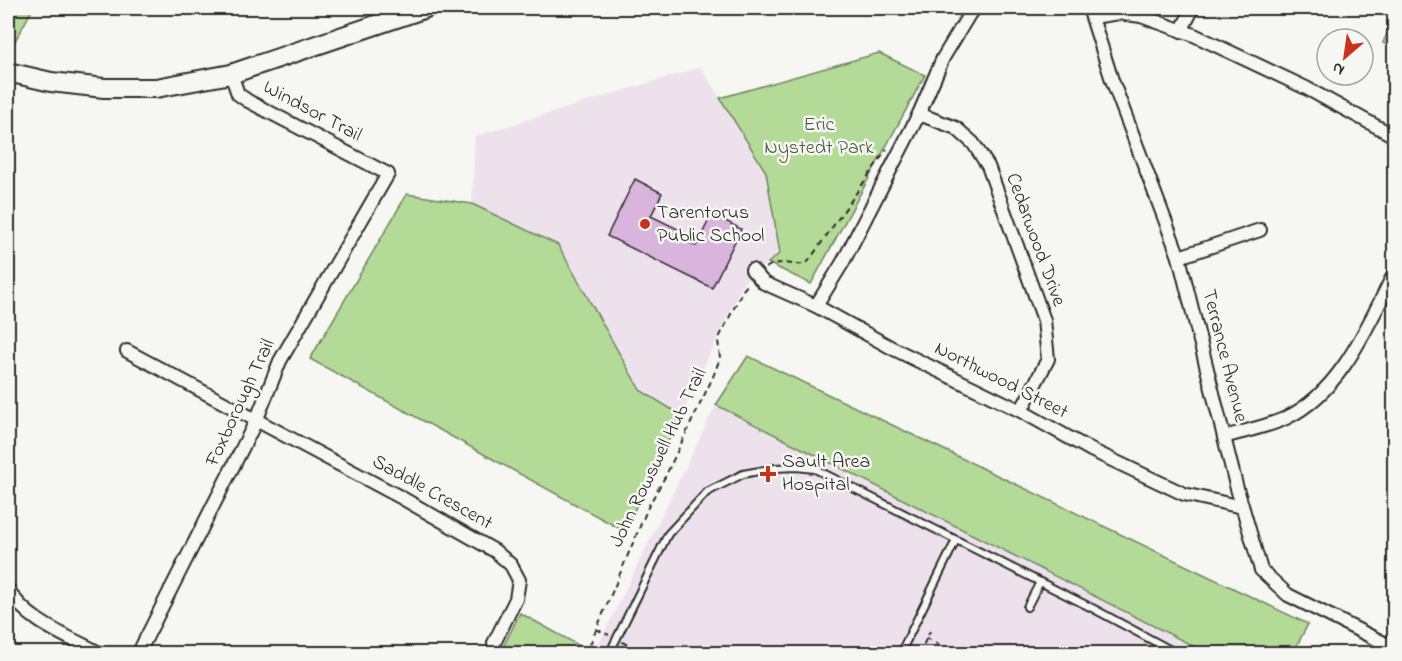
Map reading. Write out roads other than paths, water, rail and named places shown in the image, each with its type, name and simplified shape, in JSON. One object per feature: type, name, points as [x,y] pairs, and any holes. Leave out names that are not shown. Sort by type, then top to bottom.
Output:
[{"type":"main road","points":[[8,72],[51,82],[104,88],[156,88],[231,74],[426,8]]},
{"type":"street","points":[[816,306],[843,262],[919,114],[943,58],[970,13],[976,8]]},
{"type":"street","points":[[1182,31],[1193,8]]},
{"type":"street","points":[[1091,12],[1141,16],[1182,31],[1306,88],[1395,136]]},
{"type":"street","name":"Terrance Avenue","points":[[1091,12],[1112,80],[1179,257],[1242,507],[1261,570],[1288,595],[1395,648]]},
{"type":"street","name":"Windsor Trail","points":[[231,74],[238,94],[248,101],[387,174]]},
{"type":"street","name":"Cedarwood Drive","points":[[919,114],[956,128],[973,142],[988,166],[1044,320],[1048,359],[1021,411]]},
{"type":"street","name":"Foxborough Trail","points":[[138,654],[256,421],[280,361],[387,174]]},
{"type":"street","points":[[1179,257],[1260,230]]},
{"type":"street","name":"Northwood Street","points":[[754,272],[764,283],[816,306],[892,348],[1021,411],[1091,450],[1184,494],[1242,507]]},
{"type":"street","points":[[1224,437],[1285,418],[1308,405],[1348,362],[1395,274]]},
{"type":"street","name":"Saddle Crescent","points":[[127,351],[477,539],[495,551],[511,565],[519,580],[516,599],[494,643]]},
{"type":"street","points":[[8,590],[22,607],[42,622],[101,654]]},
{"type":"lane","points":[[609,654],[668,534],[707,492],[743,474],[796,467],[815,469],[1178,654]]},
{"type":"lane","points":[[900,654],[956,540]]},
{"type":"lane","points":[[1027,607],[1040,582]]},
{"type":"place","name":"Tarentorus Public School","points":[[645,224]]},
{"type":"place","name":"Sault Area Hospital","points":[[768,474]]},
{"type":"park label","name":"Eric Nystedt Park","points":[[819,136]]}]
